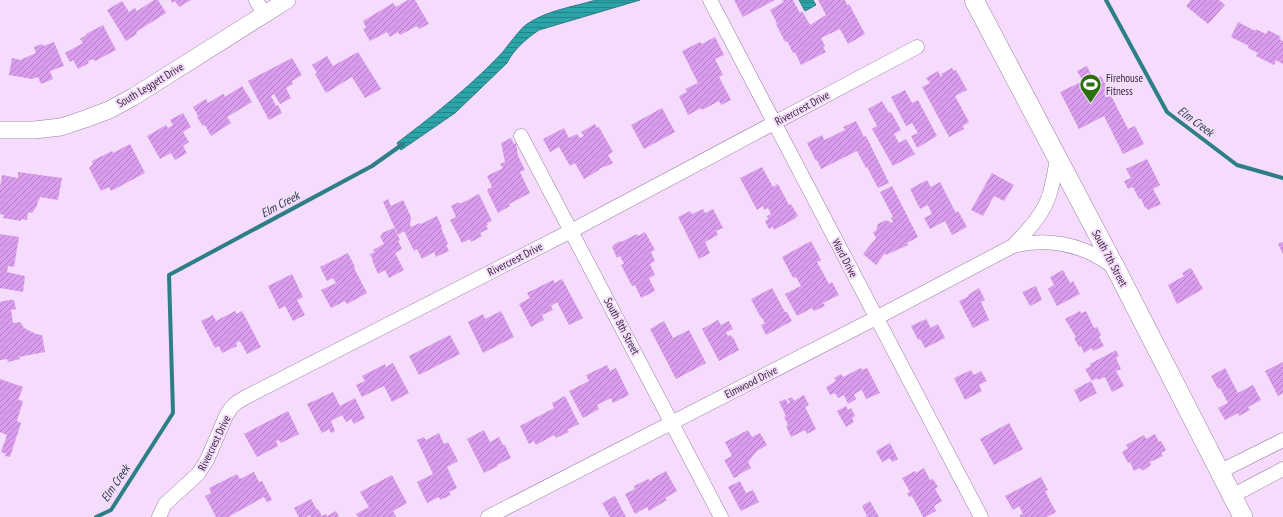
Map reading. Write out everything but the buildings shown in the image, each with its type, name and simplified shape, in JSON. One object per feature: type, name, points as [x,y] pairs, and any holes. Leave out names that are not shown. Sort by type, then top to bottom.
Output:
[{"type":"main road","name":"South 7th Street","points":[[974,0],[1115,267],[1243,517]]},
{"type":"street","name":"South Leggett Drive","points":[[0,130],[34,130],[61,127],[108,110],[133,97],[260,7],[287,0]]},
{"type":"street","name":"Ward Drive","points":[[710,0],[981,517]]},
{"type":"street","name":"Rivercrest Drive","points":[[159,517],[165,504],[198,474],[210,453],[226,416],[236,403],[571,231],[917,47]]},
{"type":"street","name":"South 8th Street","points":[[521,136],[721,517]]},
{"type":"street","name":"Elmwood Drive","points":[[1013,246],[1033,224],[1044,208],[1050,194],[1057,159]]},
{"type":"street","name":"Elmwood Drive","points":[[488,517],[1013,246],[1026,242],[1061,244],[1079,248],[1094,254],[1115,267]]},
{"type":"street","points":[[1219,472],[1283,440]]},
{"type":"street","points":[[1232,496],[1283,469]]},
{"type":"shaded area","points":[[596,0],[640,0],[539,30],[521,45],[513,53],[507,63],[455,113],[401,150],[397,143],[474,81],[500,55],[527,24],[543,15]]},
{"type":"shaded area","points":[[799,0],[813,0],[816,5],[805,11]]},
{"type":"waterway","name":"Elm Creek","points":[[1106,0],[1167,112],[1237,165],[1283,178]]},
{"type":"waterway","name":"Elm Creek","points":[[96,517],[111,510],[173,413],[169,275],[372,166],[403,144]]},
{"type":"place","name":"Firehouse Fitness","points":[[1091,104]]}]
